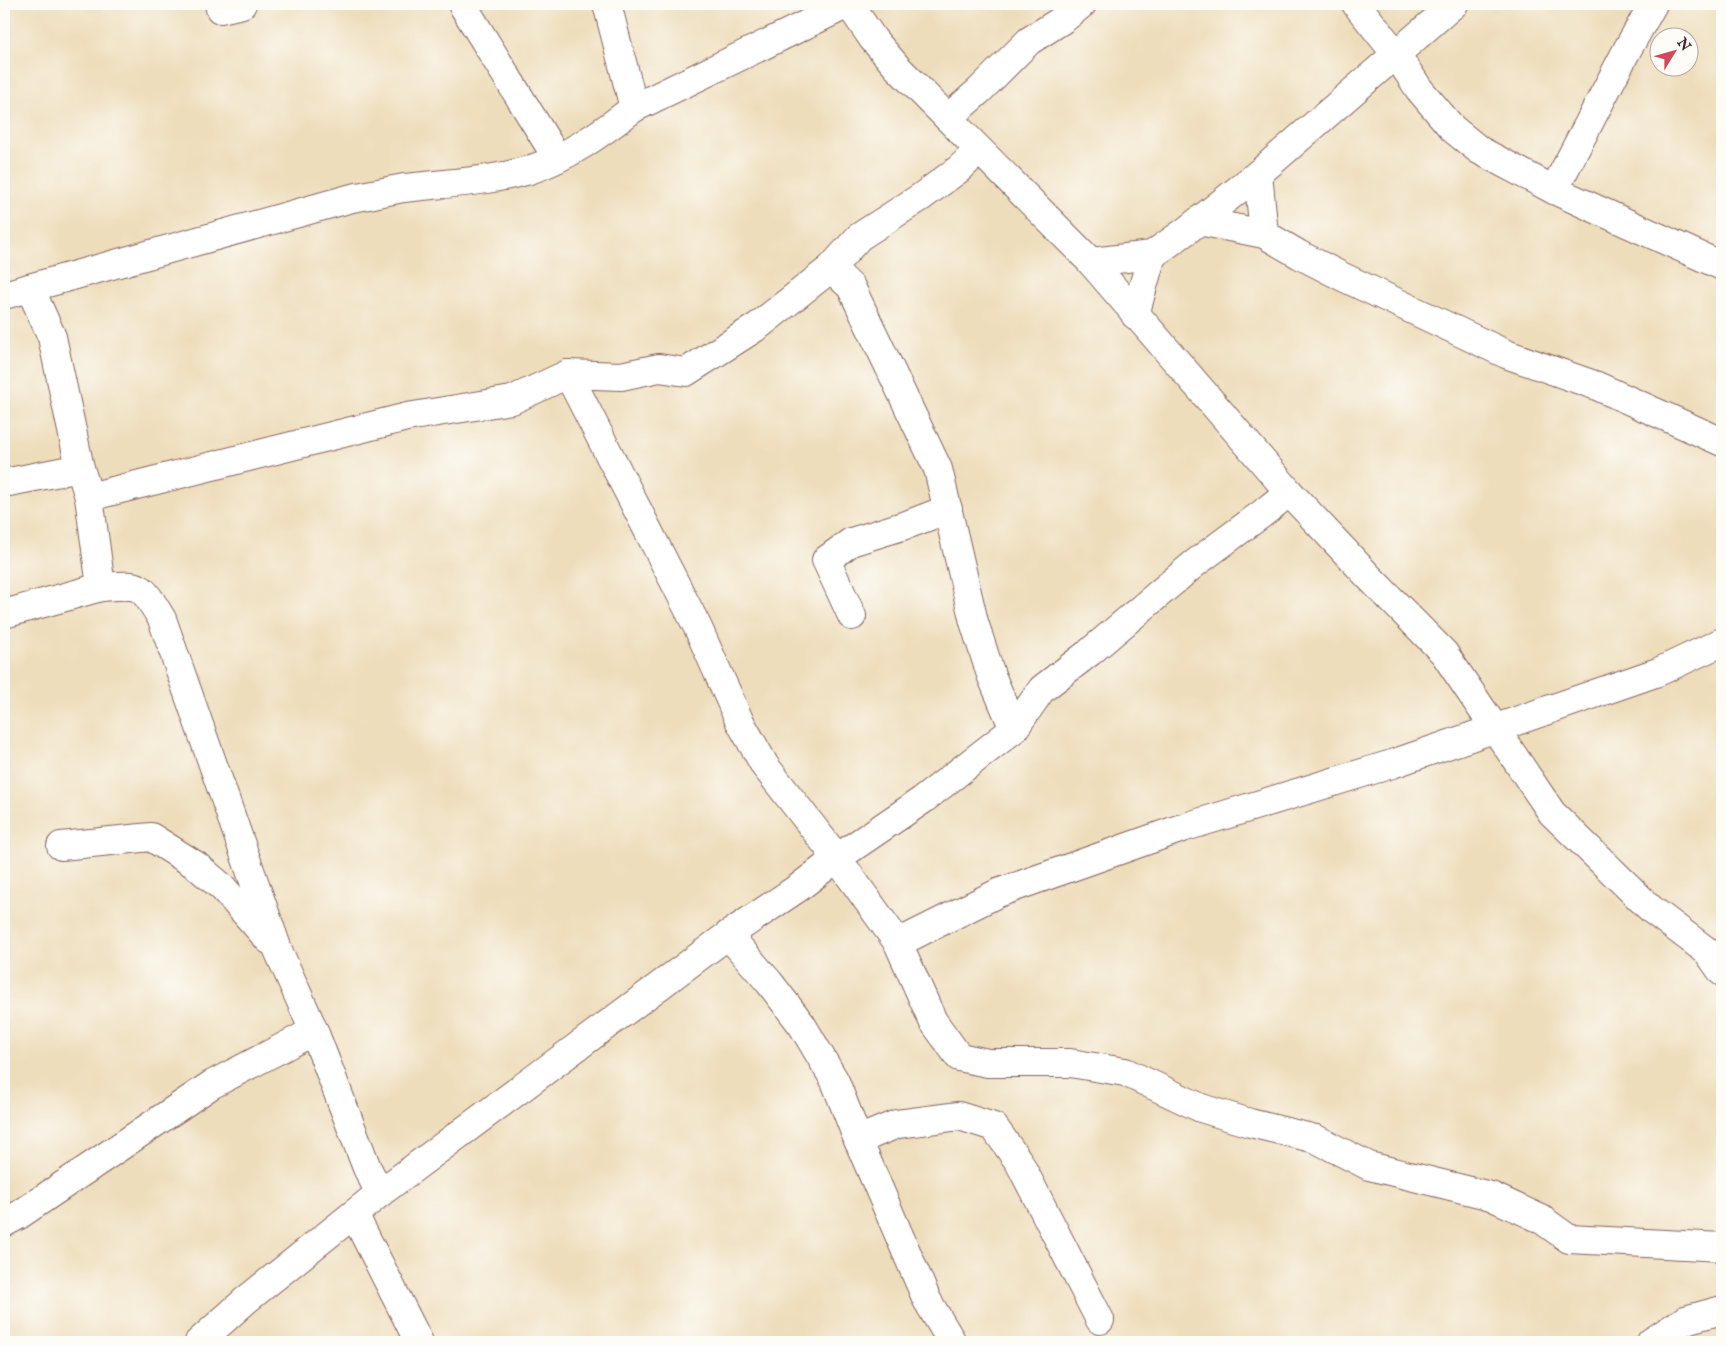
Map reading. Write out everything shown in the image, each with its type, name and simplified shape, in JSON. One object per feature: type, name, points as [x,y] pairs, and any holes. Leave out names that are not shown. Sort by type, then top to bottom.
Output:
[{"type":"street","points":[[462,4],[558,158]]},
{"type":"street","points":[[607,4],[634,108]]},
{"type":"street","points":[[4,295],[352,198],[404,188],[475,182],[529,170],[558,158],[606,129],[634,108],[848,4],[873,39],[897,67],[1091,262],[1135,315],[1273,471],[1289,492],[1444,653],[1552,812],[1651,909],[1708,952],[1722,972]]},
{"type":"street","points":[[948,118],[980,90],[1028,41],[1065,18],[1082,4]]},
{"type":"street","points":[[1356,4],[1396,54],[1419,89],[1453,129],[1479,150],[1554,190],[1722,266]]},
{"type":"street","points":[[1091,262],[1152,254],[1199,221],[1258,174],[1454,4]]},
{"type":"street","points":[[1554,190],[1627,50],[1654,4]]},
{"type":"street","points":[[89,498],[407,417],[512,400],[568,374],[621,376],[658,368],[686,372],[758,326],[831,268],[859,237],[921,197],[959,169],[979,150]]},
{"type":"street","points":[[1258,174],[1264,234]]},
{"type":"street","points":[[1199,221],[1264,234],[1343,277],[1506,354],[1597,386],[1722,442]]},
{"type":"street","points":[[1135,315],[1152,254]]},
{"type":"street","points":[[831,268],[851,287],[938,469],[974,622],[991,675],[1014,728]]},
{"type":"street","points":[[52,337],[58,311],[60,280]]},
{"type":"street","points":[[30,288],[52,337],[80,468],[89,498],[101,587]]},
{"type":"street","points":[[568,374],[698,628],[739,720],[765,766],[837,858],[898,943],[933,1022],[959,1057],[988,1063],[1070,1063],[1125,1072],[1201,1108],[1250,1123],[1316,1139],[1369,1166],[1491,1196],[1541,1219],[1569,1239],[1722,1247]]},
{"type":"street","points":[[4,483],[80,468]]},
{"type":"street","points":[[199,1342],[246,1300],[380,1194],[728,935],[924,799],[1014,728],[1042,689],[1090,652],[1194,564],[1264,513],[1289,492]]},
{"type":"street","points":[[852,616],[826,560],[851,542],[909,524],[948,509]]},
{"type":"street","points":[[4,614],[101,587],[133,585],[145,592],[162,619],[278,950],[314,1031],[367,1168],[380,1194]]},
{"type":"street","points":[[898,943],[998,893],[1182,828],[1392,764],[1658,672],[1722,642]]},
{"type":"street","points":[[61,846],[151,837],[196,866],[224,888],[278,950]]},
{"type":"street","points":[[728,935],[769,982],[802,1025],[835,1081],[858,1140],[927,1300],[952,1342]]},
{"type":"street","points":[[4,1223],[19,1215],[210,1085],[314,1031]]},
{"type":"street","points":[[858,1140],[897,1124],[960,1116],[994,1127],[1019,1162],[1100,1320]]},
{"type":"street","points":[[354,1214],[419,1342]]},
{"type":"street","points":[[1651,1342],[1685,1320],[1722,1310]]}]
